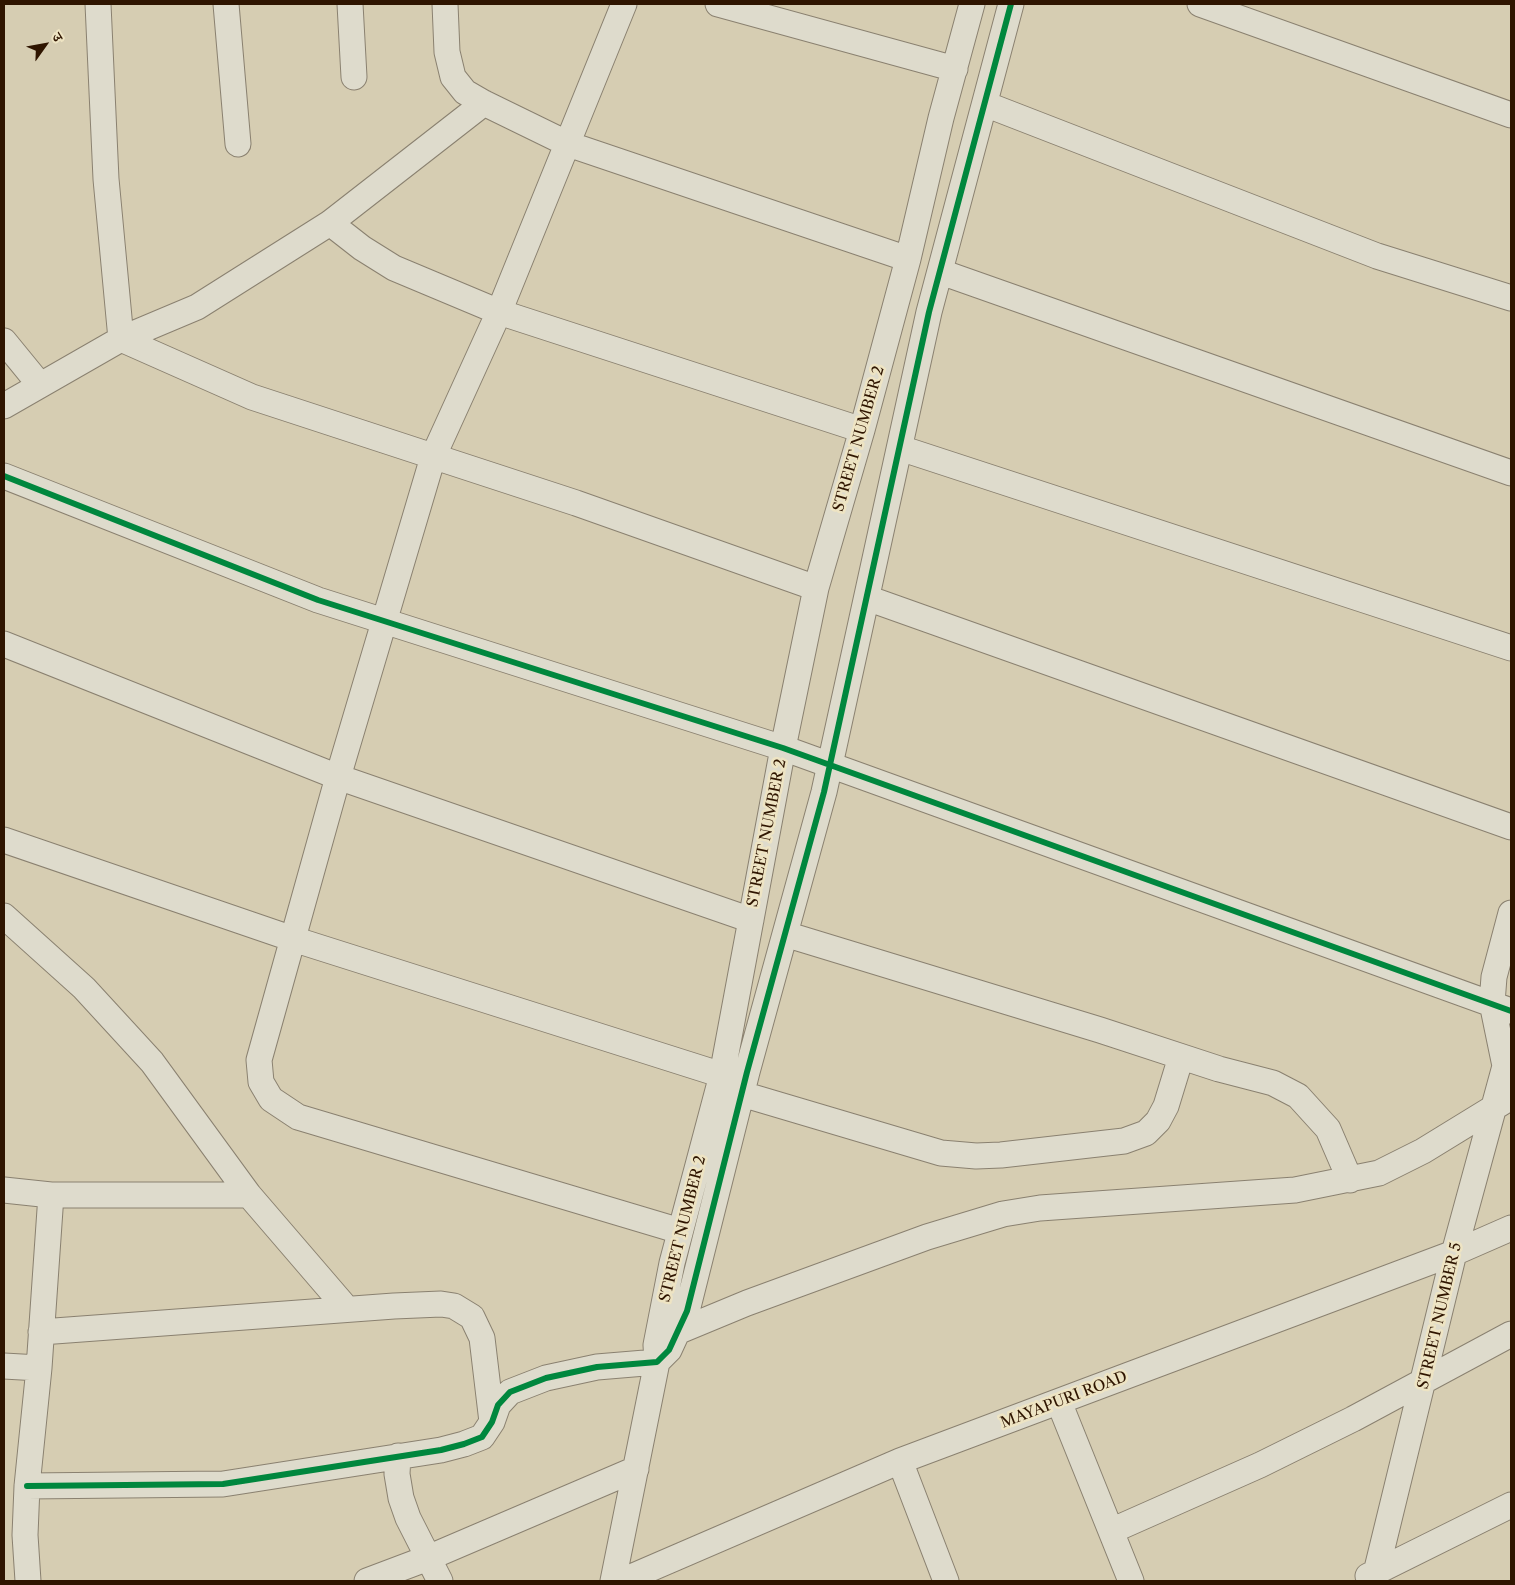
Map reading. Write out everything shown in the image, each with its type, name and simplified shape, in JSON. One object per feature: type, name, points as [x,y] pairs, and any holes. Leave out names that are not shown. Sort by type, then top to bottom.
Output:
[{"type":"street","points":[[98,4],[106,179],[121,339]]},
{"type":"street","points":[[226,4],[238,144]]},
{"type":"street","points":[[350,4],[354,77]]},
{"type":"street","points":[[445,4],[446,52],[453,77],[465,92],[484,103],[568,144],[908,259]]},
{"type":"street","points":[[624,4],[499,312],[433,457],[338,777],[259,1060],[261,1082],[271,1099],[298,1117],[680,1231]]},
{"type":"street","points":[[718,4],[955,69]]},
{"type":"street","name":"STREET NUMBER 2","points":[[613,1581],[657,1362],[656,1346],[672,1263],[722,1075],[783,748],[816,588],[862,430],[908,259],[941,118],[972,4]]},
{"type":"street","points":[[27,1486],[222,1484],[464,1444],[482,1436],[492,1422],[498,1405],[510,1392],[546,1378],[597,1367],[657,1362],[668,1350],[688,1311],[742,1094],[830,765],[929,312],[1011,4]]},
{"type":"street","points":[[1200,4],[1511,115]]},
{"type":"street","points":[[4,406],[121,339],[196,307],[330,224],[484,103]]},
{"type":"street","points":[[985,104],[1377,256],[1511,298]]},
{"type":"street","points":[[330,224],[362,248],[394,268],[499,312],[862,430]]},
{"type":"street","points":[[941,272],[1511,473]]},
{"type":"street","points":[[121,339],[252,397],[576,504],[816,588]]},
{"type":"street","points":[[4,341],[40,385]]},
{"type":"street","points":[[900,448],[1511,648]]},
{"type":"street","points":[[4,476],[318,600],[385,623],[783,748],[1415,978],[1502,1007]]},
{"type":"street","points":[[867,598],[1511,828]]},
{"type":"street","points":[[4,644],[338,777],[751,920]]},
{"type":"street","points":[[4,840],[293,939],[722,1075]]},
{"type":"street","points":[[1508,1060],[1502,1007],[1494,977],[1511,913]]},
{"type":"street","points":[[4,916],[84,988],[152,1062],[249,1195],[346,1309]]},
{"type":"street","points":[[785,934],[1091,1027],[1181,1057],[1273,1083],[1298,1096],[1328,1129],[1350,1180]]},
{"type":"street","points":[[742,1094],[941,1153],[976,1156],[1001,1155],[1124,1141],[1146,1133],[1158,1121],[1166,1106],[1181,1057]]},
{"type":"street","name":"STREET NUMBER 5","points":[[1370,1578],[1424,1382],[1454,1253],[1502,1102],[1508,1060]]},
{"type":"street","points":[[677,1332],[747,1303],[927,1237],[1003,1214],[1040,1208],[1295,1190],[1379,1173],[1423,1151],[1502,1102]]},
{"type":"street","points":[[4,1190],[50,1195],[249,1195]]},
{"type":"street","points":[[28,1581],[14,1534],[27,1486],[39,1368],[50,1195]]},
{"type":"street","name":"MAYAPURI ROAD","points":[[622,1581],[900,1461],[1454,1253],[1511,1228]]},
{"type":"street","points":[[41,1332],[346,1309],[440,1304],[464,1311],[472,1318],[482,1338],[492,1422]]},
{"type":"street","points":[[1111,1531],[1260,1465],[1424,1382],[1511,1334]]},
{"type":"street","points":[[4,1366],[39,1368]]},
{"type":"street","points":[[1059,1402],[1131,1581]]},
{"type":"street","points":[[398,1456],[397,1474],[401,1498],[408,1518],[440,1581]]},
{"type":"street","points":[[900,1461],[946,1581]]},
{"type":"street","points":[[367,1581],[428,1558],[636,1468]]},
{"type":"street","points":[[1370,1578],[1511,1505]]},
{"type":"cycle path","points":[[27,1486],[223,1484],[441,1450],[482,1437],[492,1422],[498,1405],[510,1392],[546,1378],[597,1367],[657,1362],[669,1350],[687,1311],[747,1072],[824,792],[929,312],[1011,4]]},
{"type":"cycle path","points":[[4,476],[318,600],[783,748],[1511,1011]]}]
